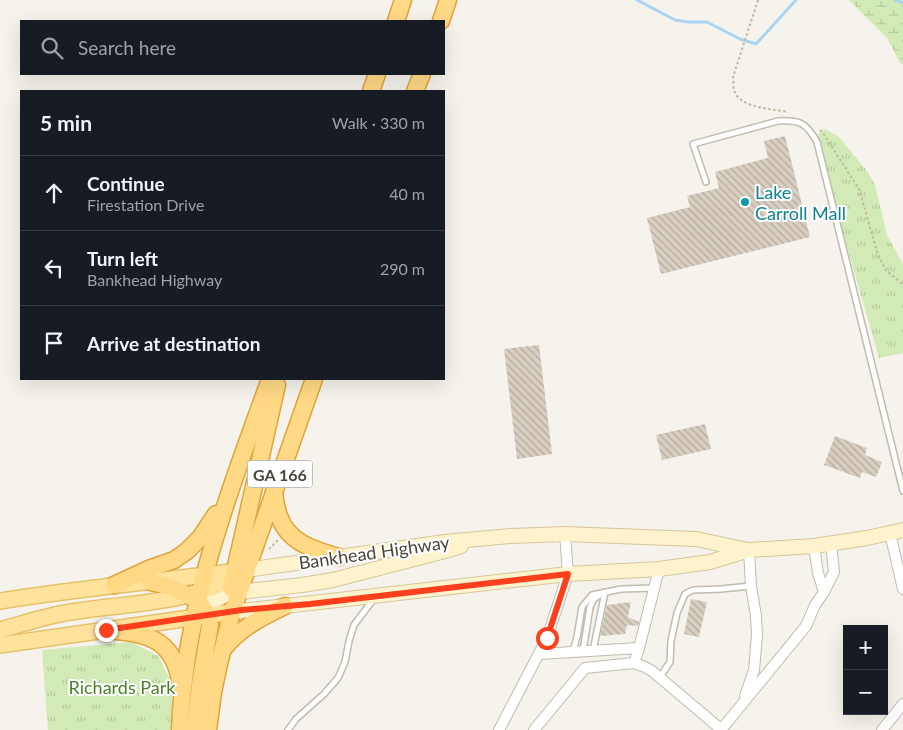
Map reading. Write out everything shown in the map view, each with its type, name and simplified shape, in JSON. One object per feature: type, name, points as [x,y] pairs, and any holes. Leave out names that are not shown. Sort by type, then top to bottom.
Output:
[{"type":"highway","points":[[396,20],[403,0]]},
{"type":"highway","points":[[440,20],[448,0]]},
{"type":"highway","points":[[371,90],[377,75]]},
{"type":"highway","points":[[415,90],[422,75]]},
{"type":"highway","name":"GA 166","points":[[114,585],[174,560],[188,551],[200,538],[228,498],[270,380]]},
{"type":"highway","points":[[208,730],[213,692],[232,612],[236,581],[278,380]]},
{"type":"highway","name":"GA 166","points":[[236,581],[274,492],[314,380]]},
{"type":"highway","points":[[274,492],[279,517],[294,538],[307,547],[339,557]]},
{"type":"highway","points":[[180,730],[182,692],[188,651],[204,575],[228,498]]},
{"type":"highway","points":[[150,582],[175,588],[198,605],[210,625],[200,684],[196,730]]},
{"type":"highway","points":[[222,649],[242,629],[284,606]]},
{"type":"highway","points":[[106,630],[132,632],[158,642],[170,654],[178,667],[182,692]]},
{"type":"main road","name":"Bankhead Highway","points":[[0,645],[106,630],[198,605],[232,612],[568,574],[659,569],[710,562],[749,550],[831,544],[896,532]]},
{"type":"main road","name":"Bankhead Highway","points":[[0,601],[57,592],[204,575],[236,581],[339,557],[496,537],[565,534],[696,539],[749,550]]},
{"type":"main road","points":[[0,630],[75,611],[158,600],[198,605],[214,587],[236,581],[302,585],[333,580],[496,537]]},
{"type":"street","points":[[896,532],[903,589]]},
{"type":"street","points":[[499,730],[547,638],[568,574],[565,534]]},
{"type":"street","points":[[534,730],[585,668],[634,663],[645,667],[660,677],[721,730],[806,626],[834,572],[831,544]]},
{"type":"street","points":[[814,546],[818,573],[824,592]]},
{"type":"street","points":[[742,704],[754,670],[756,654],[756,616],[751,586],[749,550]]},
{"type":"street","points":[[634,663],[659,569]]},
{"type":"street","points":[[539,654],[639,648]]},
{"type":"street","points":[[882,730],[903,704]]},
{"type":"lane","points":[[706,182],[693,144],[778,120],[791,120],[802,124],[810,130],[817,142],[903,491]]},
{"type":"lane","points":[[896,463],[903,461]]},
{"type":"lane","points":[[660,677],[670,662],[671,641],[677,613],[684,594],[694,590],[721,590],[751,586]]},
{"type":"lane","points":[[583,651],[580,622],[582,607],[592,595],[605,591],[654,588]]},
{"type":"lane","points":[[583,651],[605,591]]},
{"type":"lane","points":[[583,651],[590,607],[594,600],[605,591]]},
{"type":"lane","points":[[288,730],[338,678],[345,662],[354,625],[376,596]]},
{"type":"path","points":[[740,54],[758,0]]},
{"type":"path","points":[[265,553],[278,540]]},
{"type":"green space","points":[[849,0],[903,0],[903,64],[900,63],[887,38]]},
{"type":"green space","points":[[825,129],[839,137],[867,171],[875,185],[887,235],[903,264],[903,353],[879,358],[817,142],[817,137]]},
{"type":"green space","name":"Richards Park","points":[[131,642],[158,656],[172,683],[172,730],[48,730],[42,650]]},
{"type":"building","name":"Lake Carroll Mall","points":[[785,136],[810,237],[661,274],[647,218],[690,207],[687,196],[719,188],[715,172],[768,158],[764,141]]},
{"type":"building","points":[[539,345],[552,454],[517,459],[504,349]]},
{"type":"building","points":[[705,424],[711,449],[662,460],[656,435]]},
{"type":"building","points":[[835,436],[867,448],[865,455],[882,462],[876,477],[862,472],[860,478],[824,465]]},
{"type":"building","points":[[691,599],[707,602],[699,637],[684,634]]},
{"type":"building","points":[[631,602],[628,617],[639,622],[638,626],[627,625],[625,634],[600,636],[607,605]]},
{"type":"waterway","points":[[637,0],[675,20],[707,22],[740,39],[756,44],[796,0]]},
{"type":"waterway","points":[[895,0],[903,3]]},
{"type":"place","name":"Lake Carroll Mall","points":[[745,202]]},
{"type":"route","points":[[106,630],[242,610],[310,604],[568,574],[547,638]]}]
